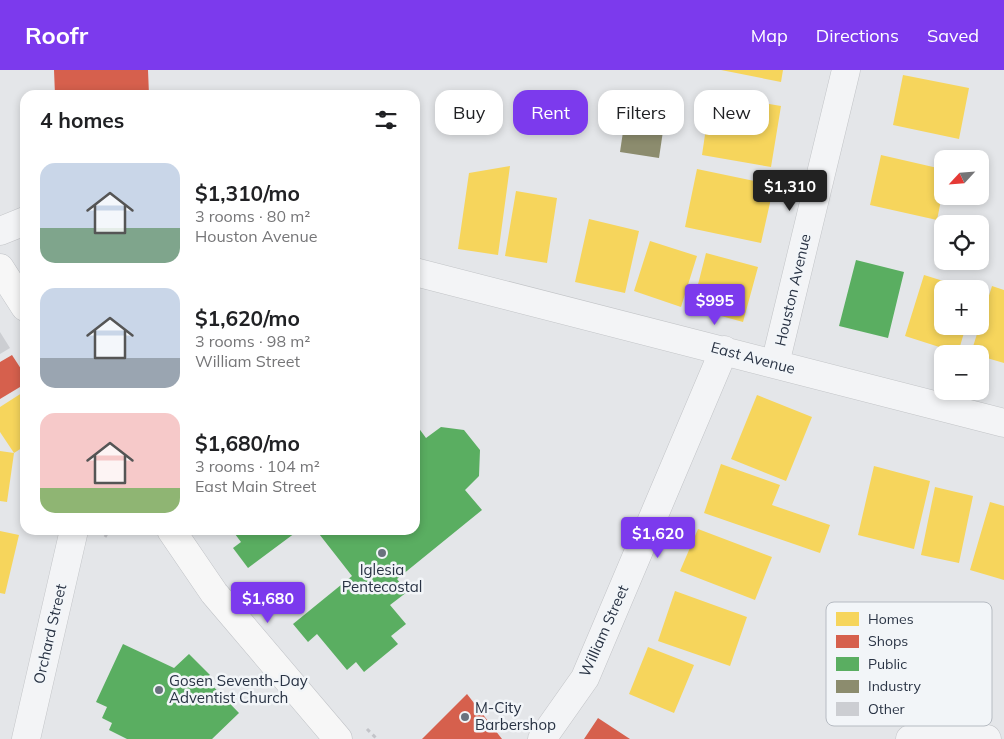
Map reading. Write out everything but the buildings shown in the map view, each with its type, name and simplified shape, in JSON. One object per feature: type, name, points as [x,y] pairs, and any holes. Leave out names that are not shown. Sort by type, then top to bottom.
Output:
[{"type":"main road","points":[[0,268],[20,299]]},
{"type":"main road","points":[[174,535],[214,593],[338,739]]},
{"type":"street","name":"Houston Avenue","points":[[775,364],[846,70]]},
{"type":"street","points":[[0,231],[20,223]]},
{"type":"street","name":"East Avenue","points":[[420,273],[724,350],[1004,424]]},
{"type":"street","name":"William Street","points":[[542,739],[585,678],[724,350]]},
{"type":"street","name":"Orchard Street","points":[[26,739],[73,535]]},
{"type":"street","points":[[910,739],[922,734],[942,731],[987,739]]},
{"type":"place","name":"Iglesia Pentecostal","points":[[382,553]]},
{"type":"place","name":"Gosen Seventh-Day Adventist Church","points":[[159,690]]},
{"type":"place","name":"M-City Barbershop","points":[[465,717]]}]
